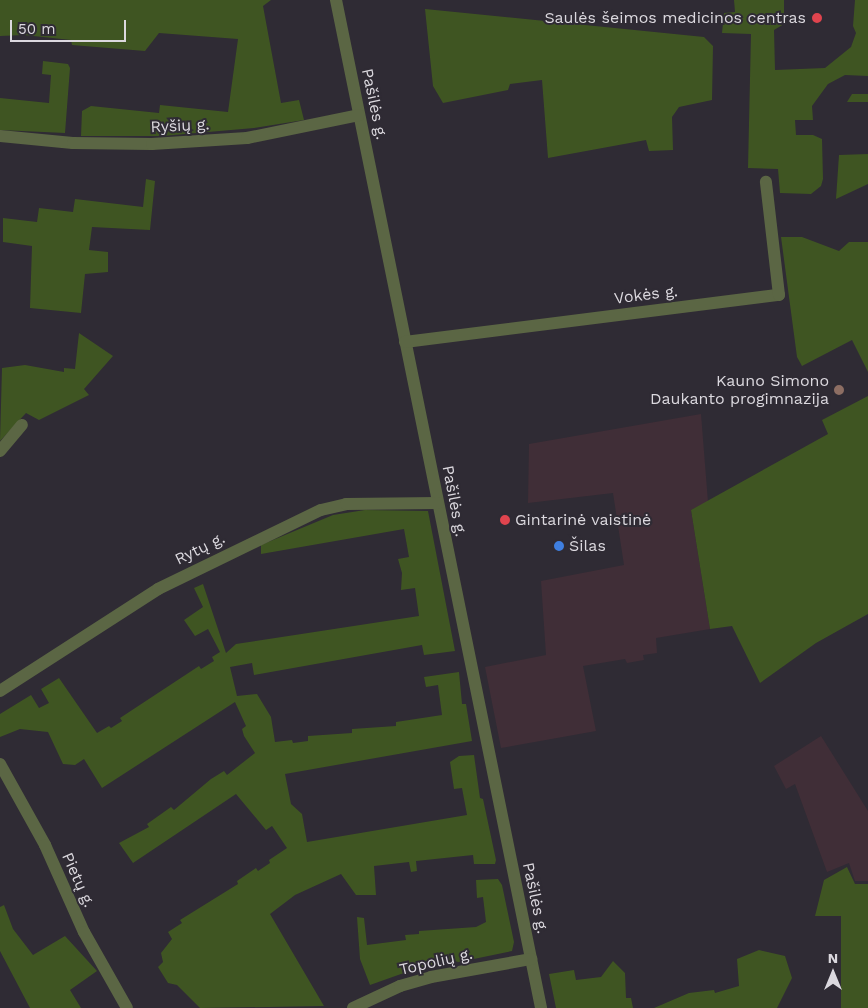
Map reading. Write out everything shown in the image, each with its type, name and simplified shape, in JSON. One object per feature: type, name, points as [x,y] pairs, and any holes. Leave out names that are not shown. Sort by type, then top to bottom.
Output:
[{"type":"street","name":"Pašilės g.","points":[[336,0],[541,1008]]},
{"type":"street","name":"Ryšių g.","points":[[0,136],[73,143],[162,144],[247,138],[359,115]]},
{"type":"street","name":"Vokės g.","points":[[405,342],[779,295],[766,182]]},
{"type":"street","points":[[0,451],[22,425]]},
{"type":"street","name":"Rytų g.","points":[[0,691],[158,589],[321,510],[346,504],[438,503]]},
{"type":"street","name":"Pietų g.","points":[[0,764],[45,845],[84,932],[128,1008]]},
{"type":"street","name":"Topolių g.","points":[[353,1008],[400,986],[431,977],[531,959]]},
{"type":"shaded area","points":[[701,414],[708,502],[691,510],[710,629],[656,638],[657,653],[643,655],[644,660],[627,663],[625,659],[583,666],[596,731],[501,748],[485,667],[546,655],[541,581],[624,565],[613,493],[528,503],[529,444]]},
{"type":"shaded area","points":[[821,736],[868,811],[868,881],[855,881],[849,863],[827,872],[795,784],[786,789],[774,766]]},
{"type":"green space","points":[[0,0],[271,0],[263,6],[281,103],[299,100],[304,120],[254,128],[162,136],[81,136],[82,111],[91,106],[159,113],[160,105],[228,112],[238,39],[159,33],[145,51],[72,45],[71,40],[24,35],[0,36]]},
{"type":"green space","points":[[734,0],[784,0],[784,24],[774,30],[775,70],[825,68],[851,47],[856,33],[853,26],[855,0],[868,0],[868,76],[845,75],[828,84],[812,106],[813,120],[795,120],[796,135],[813,135],[822,139],[823,179],[821,186],[811,194],[780,193],[778,169],[748,168],[751,34],[722,33],[724,13],[735,12]]},
{"type":"green space","points":[[425,9],[704,37],[713,46],[712,100],[679,107],[672,117],[673,150],[649,151],[646,140],[548,158],[542,80],[510,84],[508,90],[443,103],[433,86]]},
{"type":"green space","points":[[43,61],[68,64],[70,68],[65,133],[0,130],[0,98],[49,103],[51,75],[42,74]]},
{"type":"green space","points":[[852,94],[868,94],[868,102],[847,102]]},
{"type":"green space","points":[[868,154],[868,184],[836,199],[839,155]]},
{"type":"green space","points":[[146,179],[155,181],[150,230],[92,227],[89,250],[108,252],[108,272],[85,274],[81,313],[30,308],[32,246],[3,242],[3,218],[37,222],[39,208],[73,212],[75,199],[143,207]]},
{"type":"green space","points":[[781,237],[802,237],[839,251],[849,242],[868,242],[868,372],[852,340],[802,366],[797,357]]},
{"type":"green space","points":[[79,333],[113,356],[84,389],[89,395],[39,420],[26,413],[0,441],[2,368],[25,365],[64,372],[64,368],[75,369]]},
{"type":"green space","points":[[868,396],[868,614],[816,643],[760,683],[732,626],[710,629],[691,510],[828,434],[822,420]]},
{"type":"green space","points":[[365,510],[428,511],[455,651],[424,655],[422,645],[254,675],[252,663],[230,667],[237,696],[257,694],[271,717],[275,742],[292,740],[293,743],[308,741],[308,736],[352,733],[352,729],[396,726],[396,722],[442,715],[438,685],[426,687],[424,677],[459,672],[462,704],[466,704],[472,741],[285,774],[291,804],[302,814],[307,842],[467,815],[462,788],[454,789],[450,762],[459,756],[474,755],[480,798],[483,799],[496,860],[495,864],[474,864],[473,855],[416,861],[417,871],[411,872],[409,862],[374,866],[376,895],[356,895],[341,874],[295,895],[270,914],[324,1006],[200,1008],[177,985],[168,983],[158,967],[163,962],[161,953],[172,939],[168,932],[182,923],[180,920],[238,884],[237,881],[256,868],[258,871],[270,863],[269,860],[287,848],[272,826],[266,830],[236,794],[133,863],[119,843],[149,827],[147,824],[171,807],[174,810],[211,779],[224,771],[227,775],[255,753],[244,736],[242,729],[246,726],[235,702],[102,788],[84,759],[75,765],[63,764],[48,732],[20,729],[0,737],[0,714],[31,695],[39,708],[49,703],[41,689],[59,678],[97,733],[109,726],[111,728],[122,721],[120,718],[199,666],[201,669],[214,661],[212,657],[220,652],[208,629],[195,636],[184,620],[203,607],[194,588],[203,584],[226,653],[236,644],[419,616],[415,588],[401,590],[402,573],[398,559],[409,557],[404,529],[261,554],[261,545],[333,515]]},
{"type":"green space","points":[[847,867],[855,884],[868,884],[868,1008],[841,1008],[841,916],[815,916],[824,880]]},
{"type":"green space","points":[[498,879],[502,885],[514,942],[512,951],[401,974],[370,985],[360,959],[357,917],[364,918],[367,945],[406,940],[405,935],[419,934],[419,931],[476,927],[486,922],[483,897],[477,898],[476,880]]},
{"type":"green space","points":[[4,905],[13,929],[33,955],[65,936],[97,971],[70,990],[81,1008],[30,1008],[0,951],[0,907]]},
{"type":"green space","points":[[759,950],[785,956],[792,978],[777,1008],[654,1008],[689,993],[714,990],[715,993],[739,986],[737,959]]},
{"type":"green space","points":[[613,961],[625,973],[626,998],[631,998],[633,1008],[556,1008],[549,974],[574,970],[576,980],[601,977]]},
{"type":"place","name":"Saulės šeimos medicinos centras","points":[[817,18]]},
{"type":"place","name":"Kauno Simono Daukanto progimnazija","points":[[839,390]]},
{"type":"place","name":"Gintarinė vaistinė","points":[[505,520]]},
{"type":"place","name":"Šilas","points":[[559,546]]}]
